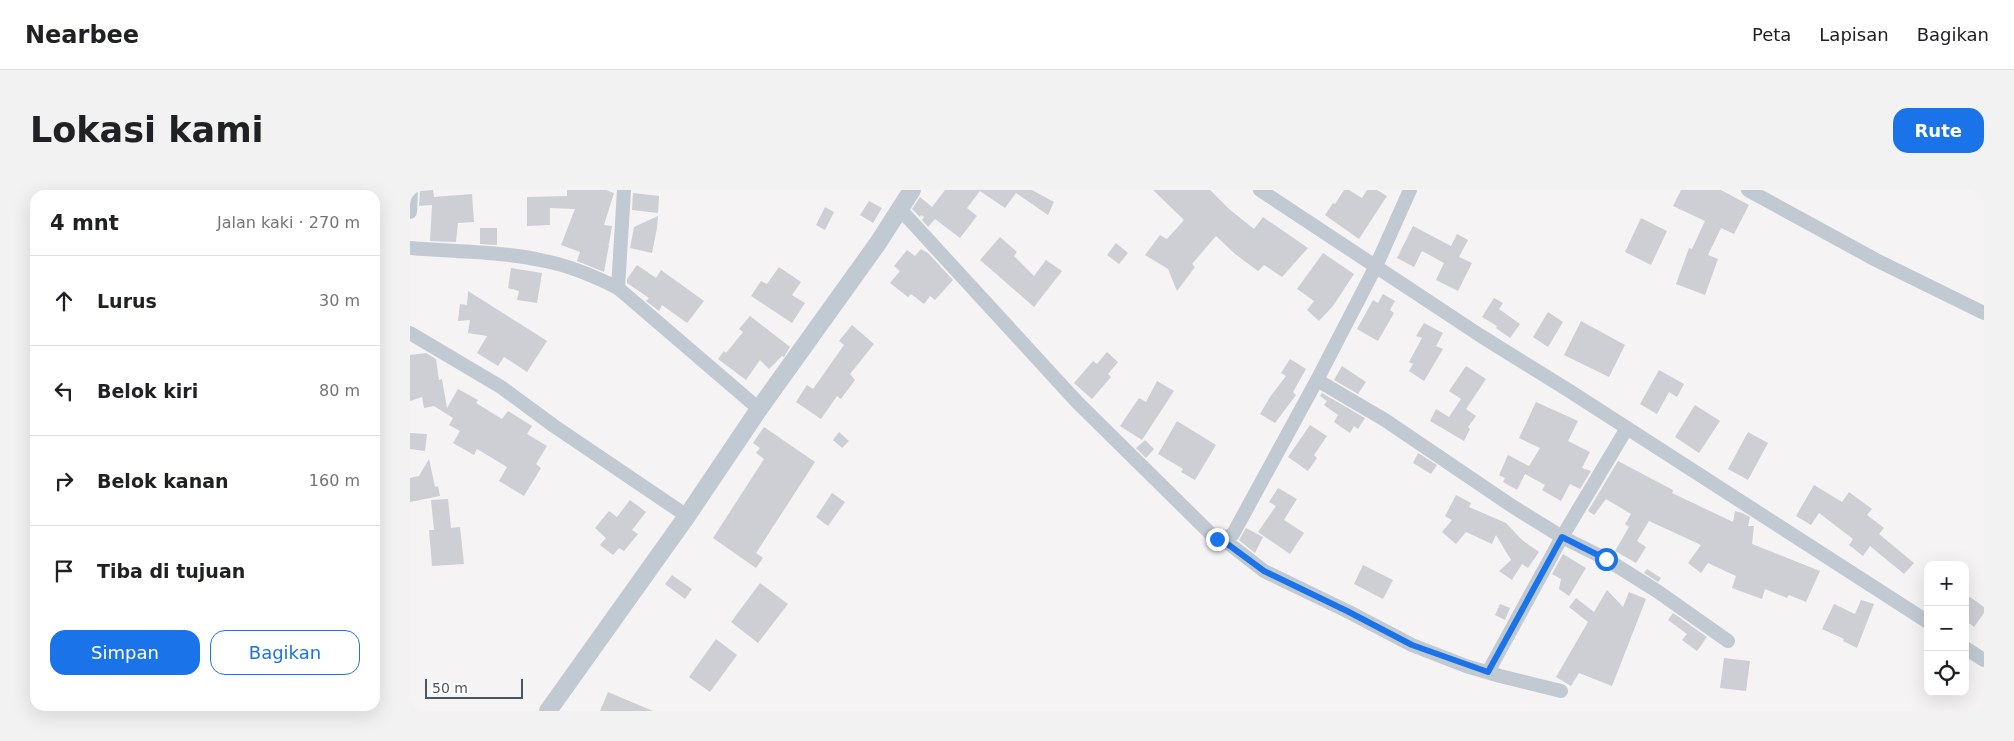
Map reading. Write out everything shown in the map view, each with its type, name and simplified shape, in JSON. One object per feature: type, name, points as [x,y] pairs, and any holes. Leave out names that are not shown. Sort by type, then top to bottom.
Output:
[{"type":"street","points":[[410,190],[410,212]]},
{"type":"street","points":[[618,288],[624,190]]},
{"type":"street","points":[[548,711],[687,516],[759,409],[878,242],[912,190]]},
{"type":"street","points":[[1260,190],[1481,336],[1924,619]]},
{"type":"street","points":[[1222,540],[1233,534],[1318,380],[1376,266],[1410,190]]},
{"type":"street","points":[[1748,190],[1876,260],[1984,313]]},
{"type":"street","points":[[899,208],[1077,402],[1214,537],[1222,540],[1264,571],[1412,645],[1488,672],[1561,691]]},
{"type":"street","points":[[410,248],[514,256],[545,261],[586,273],[618,288],[759,409]]},
{"type":"street","points":[[410,333],[501,387],[554,426],[687,516]]},
{"type":"street","points":[[1318,380],[1385,420],[1512,506],[1562,537],[1614,563],[1728,641]]},
{"type":"street","points":[[1488,672],[1562,537],[1626,428]]},
{"type":"street","points":[[1969,651],[1984,660]]},
{"type":"building","points":[[433,190],[434,197],[472,194],[474,222],[458,223],[456,242],[430,241],[432,205],[419,206],[420,191]]},
{"type":"building","points":[[567,190],[606,190],[614,193],[604,225],[612,226],[609,244],[607,244],[609,245],[604,272],[577,261],[580,252],[561,245],[575,209],[550,208],[550,225],[527,226],[527,197],[567,196]]},
{"type":"building","points":[[945,190],[1032,190],[1054,202],[1048,215],[1016,193],[1005,208],[980,191],[967,208],[977,216],[960,238],[935,219],[928,227],[922,220],[924,217],[921,215],[920,217],[912,209],[920,197],[932,207]]},
{"type":"building","points":[[1153,190],[1210,190],[1229,209],[1254,229],[1263,217],[1308,248],[1282,277],[1264,265],[1258,271],[1235,254],[1216,236],[1192,264],[1195,267],[1177,291],[1168,269],[1145,255],[1160,235],[1167,239],[1184,220]]},
{"type":"building","points":[[1344,190],[1349,190],[1362,198],[1367,190],[1377,190],[1387,196],[1359,239],[1325,215]]},
{"type":"building","points":[[1681,190],[1721,190],[1749,205],[1734,234],[1721,228],[1708,255],[1718,259],[1705,295],[1676,284],[1689,248],[1692,249],[1705,221],[1673,206]]},
{"type":"building","points":[[633,193],[659,196],[658,213],[632,210]]},
{"type":"building","points":[[869,201],[882,208],[873,223],[860,215]]},
{"type":"building","points":[[825,207],[834,212],[825,230],[816,225]]},
{"type":"building","points":[[658,216],[652,253],[630,248],[634,227]]},
{"type":"building","points":[[1641,218],[1667,231],[1651,265],[1625,252]]},
{"type":"building","points":[[1413,226],[1451,246],[1457,234],[1468,240],[1459,257],[1472,263],[1458,291],[1436,280],[1444,263],[1422,251],[1414,267],[1397,258]]},
{"type":"building","points":[[480,228],[497,228],[497,245],[480,244]]},
{"type":"building","points":[[1000,237],[1017,252],[1014,256],[1034,276],[1046,260],[1062,271],[1034,307],[980,260]]},
{"type":"building","points":[[1116,243],[1128,253],[1119,264],[1107,255]]},
{"type":"building","points":[[921,249],[928,253],[953,280],[935,300],[930,296],[924,304],[911,294],[908,297],[890,283],[900,271],[894,266],[907,250],[915,256]]},
{"type":"building","points":[[1323,253],[1354,274],[1333,306],[1319,321],[1307,310],[1314,301],[1297,289]]},
{"type":"building","points":[[637,265],[656,278],[661,270],[704,301],[687,323],[662,305],[659,311],[646,301],[649,298],[627,283],[627,279]]},
{"type":"building","points":[[779,267],[801,282],[792,295],[805,303],[792,323],[751,296],[761,281],[767,284]]},
{"type":"building","points":[[511,268],[542,273],[537,303],[517,300],[519,291],[508,288]]},
{"type":"building","points":[[468,291],[547,341],[527,372],[504,357],[498,366],[477,353],[487,336],[468,333],[470,320],[458,321],[460,304],[467,305]]},
{"type":"building","points":[[1383,294],[1395,301],[1390,310],[1394,313],[1378,341],[1357,329],[1373,300],[1378,303]]},
{"type":"building","points":[[1494,298],[1503,303],[1499,309],[1520,324],[1510,338],[1496,328],[1497,326],[1482,317]]},
{"type":"building","points":[[1548,312],[1563,322],[1548,347],[1533,337]]},
{"type":"building","points":[[750,316],[790,347],[784,357],[782,356],[769,369],[760,360],[746,380],[718,359],[724,351],[726,353],[743,332],[739,329]]},
{"type":"building","points":[[1581,321],[1625,345],[1609,377],[1564,355]]},
{"type":"building","points":[[1424,323],[1443,333],[1436,346],[1443,349],[1424,381],[1409,371],[1413,364],[1409,362],[1422,338],[1416,336]]},
{"type":"building","points":[[852,325],[874,344],[850,374],[855,380],[841,399],[837,396],[821,419],[796,402],[807,385],[813,389],[844,345],[839,341]]},
{"type":"building","points":[[1107,352],[1118,362],[1108,374],[1111,377],[1092,399],[1074,383],[1093,361],[1097,364]]},
{"type":"building","points":[[426,353],[436,359],[439,380],[442,379],[447,408],[458,389],[478,400],[476,403],[502,419],[508,411],[532,426],[527,434],[547,446],[536,464],[541,468],[524,496],[499,481],[507,467],[477,449],[474,455],[453,443],[460,431],[449,425],[453,418],[434,406],[424,408],[422,397],[410,401],[410,355]]},
{"type":"building","points":[[1290,359],[1306,369],[1293,392],[1296,395],[1275,423],[1260,414],[1286,376],[1281,373]]},
{"type":"building","points":[[1342,366],[1366,382],[1358,394],[1334,380]]},
{"type":"building","points":[[1466,366],[1486,379],[1466,409],[1476,416],[1468,427],[1470,429],[1464,441],[1430,421],[1436,409],[1449,417],[1461,399],[1449,391]]},
{"type":"building","points":[[1659,370],[1684,384],[1677,397],[1669,392],[1657,414],[1640,404]]},
{"type":"building","points":[[1157,381],[1174,391],[1142,440],[1120,426],[1139,398],[1146,402]]},
{"type":"building","points":[[1322,393],[1365,418],[1358,429],[1354,426],[1350,433],[1334,422],[1338,415],[1324,405],[1327,401],[1320,396]]},
{"type":"building","points":[[1536,402],[1578,421],[1568,441],[1590,452],[1582,468],[1591,471],[1580,489],[1570,484],[1561,501],[1542,490],[1545,485],[1525,474],[1517,490],[1503,482],[1505,478],[1499,475],[1508,455],[1529,466],[1540,448],[1519,438]]},
{"type":"building","points":[[1695,405],[1720,421],[1699,453],[1675,437]]},
{"type":"building","points":[[1177,421],[1216,445],[1195,480],[1181,472],[1183,469],[1158,454]]},
{"type":"building","points":[[1310,425],[1327,436],[1314,455],[1317,458],[1308,471],[1288,457]]},
{"type":"building","points":[[764,427],[815,462],[756,553],[763,558],[756,568],[713,538],[764,459],[756,453],[760,448],[753,443]]},
{"type":"building","points":[[839,432],[849,441],[842,448],[833,440]]},
{"type":"building","points":[[1748,432],[1768,443],[1748,480],[1728,469]]},
{"type":"building","points":[[410,433],[427,434],[425,451],[410,449]]},
{"type":"building","points":[[1145,440],[1154,449],[1146,458],[1136,448]]},
{"type":"building","points":[[1418,453],[1437,465],[1431,474],[1413,463]]},
{"type":"building","points":[[429,459],[435,487],[438,486],[440,496],[410,502],[410,478],[419,476]]},
{"type":"building","points":[[1618,461],[1673,490],[1672,493],[1733,522],[1735,511],[1750,517],[1748,526],[1754,526],[1752,544],[1820,571],[1806,602],[1789,595],[1787,598],[1765,589],[1762,599],[1732,588],[1736,576],[1708,563],[1701,573],[1688,563],[1701,545],[1649,521],[1637,541],[1646,547],[1636,563],[1615,551],[1629,527],[1625,524],[1631,514],[1606,499],[1594,515],[1588,511]]},
{"type":"building","points":[[1814,485],[1842,502],[1849,492],[1872,509],[1867,515],[1884,528],[1879,534],[1914,563],[1904,574],[1870,546],[1863,556],[1849,545],[1853,539],[1819,513],[1811,525],[1796,516]]},
{"type":"building","points":[[1278,488],[1297,499],[1284,520],[1304,533],[1290,554],[1258,532],[1276,506],[1269,502]]},
{"type":"building","points":[[832,493],[845,502],[828,526],[816,517]]},
{"type":"building","points":[[1456,495],[1471,503],[1469,507],[1506,523],[1522,540],[1539,552],[1528,568],[1522,564],[1512,580],[1499,571],[1511,560],[1496,535],[1492,544],[1466,532],[1456,544],[1442,532],[1452,520],[1445,516]]},
{"type":"building","points":[[448,499],[451,528],[460,527],[464,564],[432,566],[429,530],[434,530],[431,500]]},
{"type":"building","points":[[630,500],[646,512],[632,530],[638,534],[624,551],[619,548],[613,555],[600,545],[606,538],[595,528],[609,511],[617,517]]},
{"type":"building","points":[[1246,528],[1263,537],[1255,553],[1239,540]]},
{"type":"building","points":[[1563,554],[1586,568],[1569,596],[1559,589],[1561,579],[1552,574]]},
{"type":"building","points":[[1363,565],[1393,580],[1383,599],[1354,584]]},
{"type":"building","points":[[1647,569],[1661,578],[1658,582],[1644,573]]},
{"type":"building","points":[[672,575],[692,589],[685,599],[665,584]]},
{"type":"building","points":[[760,583],[788,604],[758,643],[731,622]]},
{"type":"building","points":[[1607,590],[1623,607],[1629,592],[1646,599],[1612,686],[1579,673],[1571,686],[1556,677],[1588,622],[1569,607],[1576,598],[1594,612]]},
{"type":"building","points":[[1970,597],[1984,607],[1984,613],[1974,627],[1969,623]]},
{"type":"building","points":[[1861,600],[1874,604],[1857,648],[1843,641],[1844,639],[1822,629],[1834,604],[1855,614]]},
{"type":"building","points":[[1500,604],[1510,608],[1505,620],[1495,615]]},
{"type":"building","points":[[1673,613],[1707,637],[1697,651],[1682,640],[1687,634],[1668,620]]},
{"type":"building","points":[[716,639],[737,655],[710,692],[689,677]]},
{"type":"building","points":[[1724,658],[1750,661],[1746,691],[1720,688]]},
{"type":"building","points":[[608,692],[653,711],[600,711]]},
{"type":"route","points":[[1217,539],[1222,540],[1264,571],[1412,645],[1466,666],[1488,672],[1562,537],[1606,559]]}]
